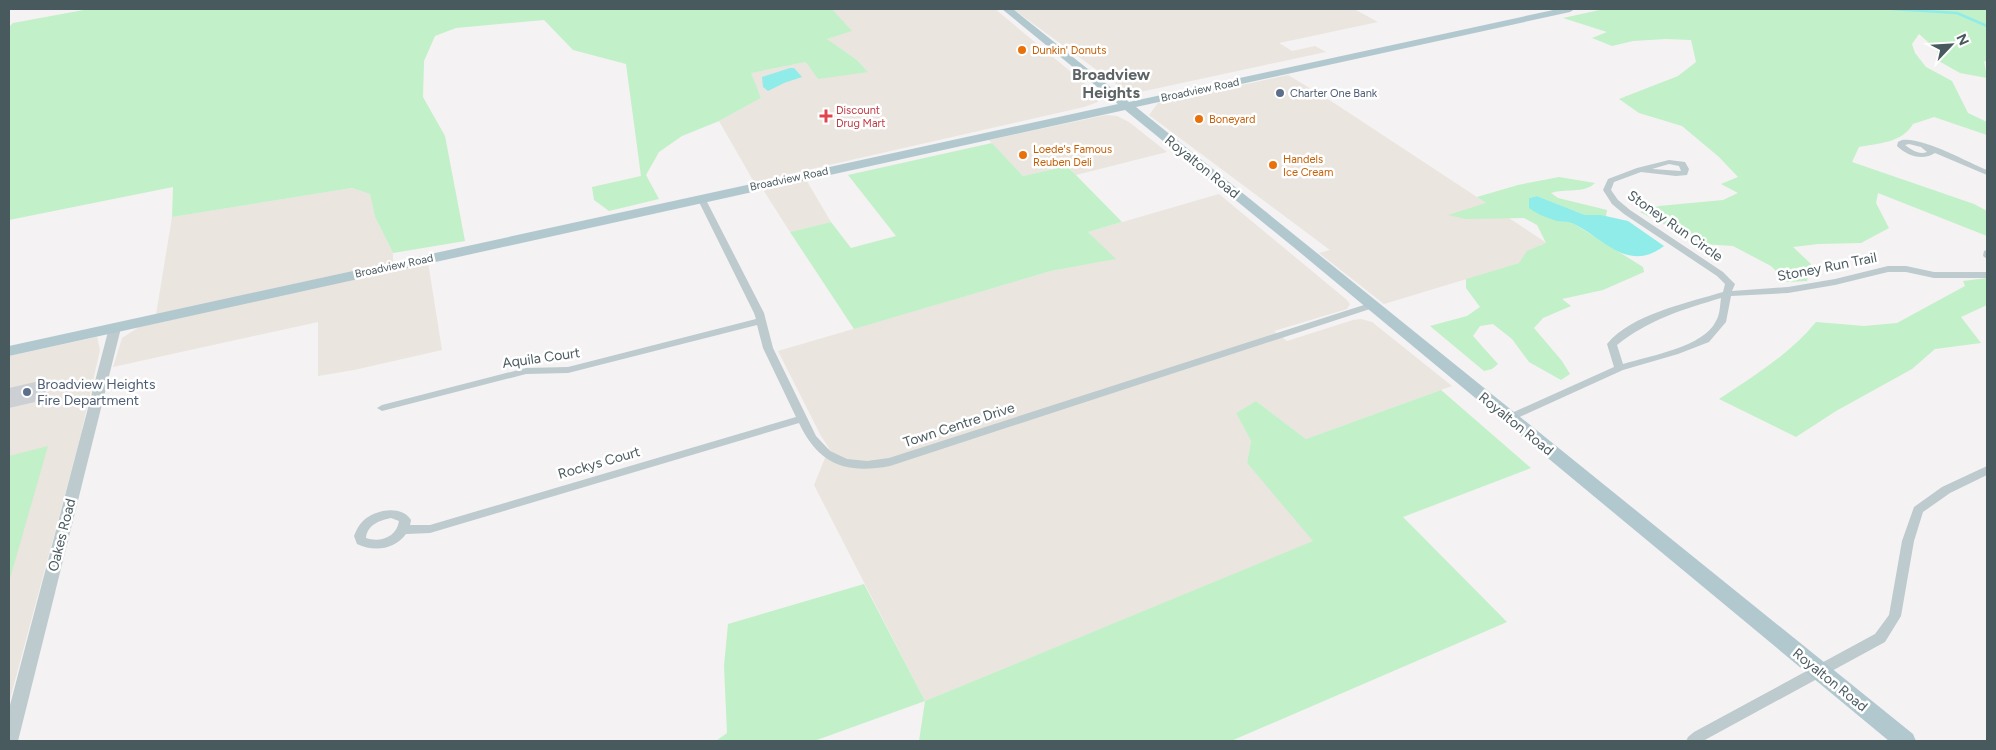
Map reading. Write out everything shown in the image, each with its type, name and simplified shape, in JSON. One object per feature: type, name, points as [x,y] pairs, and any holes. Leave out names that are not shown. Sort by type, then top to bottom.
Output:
[{"type":"main road","name":"Royalton Road","points":[[1006,9],[1374,305],[1509,418],[1906,741]]},
{"type":"main road","name":"Broadview Road","points":[[9,351],[1570,9]]},
{"type":"street","points":[[1929,148],[1987,173]]},
{"type":"street","name":"Stoney Run Circle","points":[[1640,170],[1611,181],[1607,190],[1615,202],[1720,274],[1730,284],[1727,294]]},
{"type":"street","name":"Town Centre Drive","points":[[701,198],[761,321],[768,348],[815,444],[830,458],[848,463],[876,465],[1101,395],[1374,305]]},
{"type":"street","name":"Stoney Run Trail","points":[[1619,368],[1612,344],[1624,333],[1648,319],[1688,304],[1727,294],[1788,290],[1835,282],[1888,269],[1906,269],[1934,275],[1987,275]]},
{"type":"street","points":[[1509,418],[1619,368],[1675,352],[1706,340],[1721,322],[1727,294]]},
{"type":"street","name":"Aquila Court","points":[[382,408],[526,371],[568,370],[761,321]]},
{"type":"street","name":"Oakes Road","points":[[9,741],[115,328]]},
{"type":"street","name":"Rockys Court","points":[[404,530],[430,529],[802,419]]},
{"type":"street","points":[[1694,741],[1699,736],[1880,638],[1895,616],[1908,541],[1918,510],[1946,490],[1987,470]]},
{"type":"shaded area","points":[[832,9],[995,9],[1088,86],[1097,96],[1098,102],[1084,107],[754,182],[719,121],[761,98],[750,73],[806,62],[868,72],[857,60],[827,39],[851,31]]},
{"type":"shaded area","points":[[1013,9],[1354,9],[1378,22],[1279,43],[1292,51],[1315,46],[1326,52],[1140,92],[1123,89]]},
{"type":"shaded area","points":[[1288,75],[1334,103],[1559,251],[1384,304],[1319,253],[1330,250],[1149,115],[1158,103]]},
{"type":"shaded area","points":[[1106,115],[1117,116],[1129,122],[1167,152],[1076,175],[1067,166],[1023,176],[989,140]]},
{"type":"shaded area","points":[[805,178],[831,222],[790,232],[762,188]]},
{"type":"shaded area","points":[[352,188],[370,194],[375,217],[393,253],[393,262],[156,315],[172,217]]},
{"type":"shaded area","points":[[1219,194],[1350,304],[1347,309],[1274,331],[1287,341],[1353,320],[1361,319],[1372,322],[1452,386],[1306,439],[1256,401],[1236,413],[1251,441],[1247,463],[1314,541],[925,701],[814,485],[829,448],[778,351],[1051,271],[1115,259],[1088,232]]},
{"type":"shaded area","points":[[428,262],[442,350],[354,370],[318,376],[318,322],[113,367],[122,338],[139,327]]},
{"type":"shaded area","points":[[97,337],[100,350],[80,438],[9,703],[9,356]]},
{"type":"green space","points":[[89,9],[832,9],[852,31],[827,39],[857,60],[868,72],[818,79],[806,62],[751,73],[761,98],[719,121],[682,136],[659,152],[646,175],[659,199],[609,211],[594,200],[592,187],[641,176],[626,64],[573,50],[544,20],[456,28],[435,36],[424,61],[423,97],[445,136],[465,241],[393,253],[375,217],[370,194],[352,188],[172,217],[173,187],[9,220],[9,27],[13,23]]},
{"type":"green space","points":[[1604,9],[1987,9],[1987,62],[1984,61],[1987,78],[1960,73],[1937,60],[1937,50],[1919,34],[1912,44],[1915,53],[1926,67],[1952,81],[1968,113],[1987,122],[1987,135],[1934,117],[1913,124],[1903,135],[1896,139],[1859,147],[1852,162],[1974,204],[1987,211],[1987,236],[1878,193],[1876,203],[1889,228],[1861,243],[1818,244],[1793,247],[1811,264],[1807,281],[1787,282],[1771,266],[1733,246],[1704,244],[1640,212],[1659,206],[1723,200],[1738,193],[1721,184],[1738,177],[1719,157],[1682,126],[1639,113],[1619,99],[1678,76],[1696,62],[1691,40],[1633,41],[1612,46],[1592,38],[1607,32],[1563,18]]},
{"type":"green space","points":[[992,143],[1023,176],[1067,166],[1122,222],[1088,232],[1116,259],[1051,271],[854,329],[790,232],[831,222],[851,248],[896,236],[848,175]]},
{"type":"green space","points":[[1559,177],[1595,183],[1580,190],[1551,193],[1558,198],[1607,210],[1606,216],[1585,215],[1537,196],[1529,198],[1529,208],[1558,221],[1571,222],[1643,267],[1644,272],[1603,290],[1562,299],[1571,306],[1543,318],[1534,328],[1562,361],[1570,374],[1561,380],[1529,362],[1512,339],[1493,324],[1480,326],[1473,336],[1498,364],[1492,369],[1484,371],[1430,326],[1467,316],[1480,307],[1466,288],[1466,279],[1519,263],[1527,251],[1546,243],[1537,225],[1524,218],[1466,219],[1448,215],[1486,203],[1477,197],[1518,185]]},
{"type":"green space","points":[[1987,278],[1987,305],[1961,317],[1981,343],[1935,349],[1912,369],[1836,411],[1796,437],[1719,399],[1783,354],[1806,334],[1816,322],[1864,326],[1897,323],[1965,286],[1963,281]]},
{"type":"green space","points":[[1441,390],[1531,468],[1403,517],[1507,622],[1231,741],[919,741],[925,701],[1313,541],[1247,463],[1251,441],[1236,413],[1256,401],[1306,439]]},
{"type":"green space","points":[[48,446],[9,582],[9,456]]},
{"type":"green space","points":[[864,584],[925,701],[814,741],[716,741],[727,733],[724,666],[728,624]]},
{"type":"water","points":[[794,68],[802,77],[768,91],[763,87],[762,77]]},
{"type":"water","points":[[1537,196],[1585,215],[1601,215],[1628,221],[1664,246],[1651,254],[1627,255],[1605,244],[1572,223],[1553,220],[1532,210],[1529,208],[1529,198]]},
{"type":"building","name":"Broadview Heights Fire Department","points":[[44,380],[43,383],[50,382],[44,396],[36,398],[35,402],[9,408],[9,388]]},
{"type":"waterway","points":[[1892,9],[1957,13],[1987,26]]},
{"type":"place","name":"Dunkin' Donuts","points":[[1022,50]]},
{"type":"place","name":"Charter One Bank","points":[[1280,93]]},
{"type":"place","name":"Discount Drug Mart","points":[[826,116]]},
{"type":"place","name":"Boneyard","points":[[1199,119]]},
{"type":"place","name":"Loede's Famous Reuben Deli","points":[[1023,155]]},
{"type":"place","name":"Handels Ice Cream","points":[[1273,165]]},
{"type":"place","name":"Broadview Heights Fire Department","points":[[27,392]]},
{"type":"district","name":"Broadview Heights","points":[[1111,83]]}]
